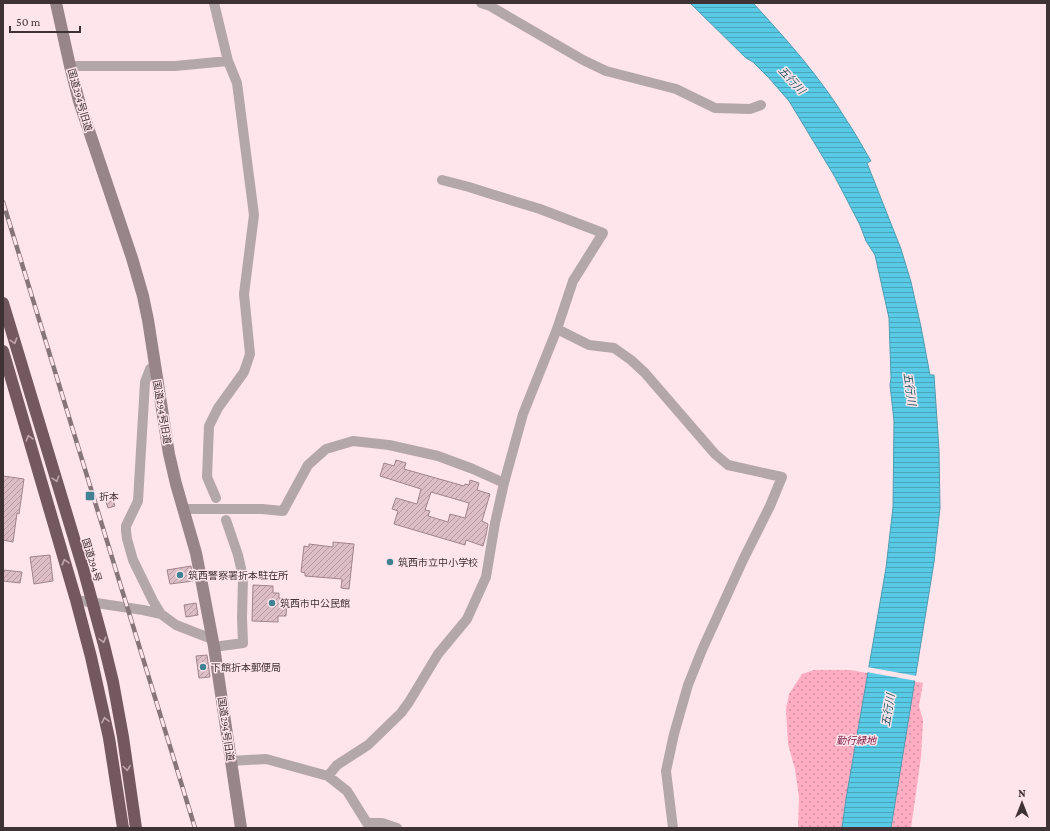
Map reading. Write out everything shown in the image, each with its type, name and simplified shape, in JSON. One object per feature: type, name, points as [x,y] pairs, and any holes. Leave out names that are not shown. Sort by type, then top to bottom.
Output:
[{"type":"highway","name":"国道294号","points":[[3,304],[93,603],[113,682],[123,737],[136,828]]},
{"type":"highway","points":[[3,351],[76,600],[91,657],[103,709],[123,828]]},
{"type":"street","name":"国道294号旧道","points":[[56,3],[79,101],[132,258],[144,302],[169,454],[196,553],[213,643],[241,828]]},
{"type":"street","points":[[214,3],[228,61],[237,83],[254,215],[244,294],[250,354],[244,372],[218,408],[209,426],[207,477],[216,498]]},
{"type":"street","points":[[481,3],[497,10],[583,60],[606,71],[676,89],[714,108],[750,109],[761,104]]},
{"type":"street","points":[[70,66],[175,66],[228,61]]},
{"type":"street","points":[[328,776],[337,765],[368,745],[401,713],[438,654],[467,618],[486,577],[495,523],[504,483],[523,414],[557,329],[573,282],[603,232],[540,209],[442,180]]},
{"type":"street","points":[[557,329],[589,345],[614,348],[631,360],[645,373],[715,454],[728,465],[782,477],[688,685],[674,734],[666,771],[673,828]]},
{"type":"street","points":[[155,366],[150,369],[145,382],[138,501],[126,526],[127,539],[136,566],[153,602],[161,614],[176,625],[213,643],[243,644],[243,577],[238,554],[226,520]]},
{"type":"street","points":[[183,509],[262,509],[283,511],[308,465],[326,449],[353,441],[389,445],[438,456],[473,469],[504,483]]},
{"type":"street","points":[[76,600],[161,614]]},
{"type":"street","points":[[230,761],[266,759],[328,776],[347,791],[366,825],[382,823],[397,828]]},
{"type":"green space","name":"勤行緑地","points":[[814,670],[850,670],[923,683],[919,706],[923,720],[921,757],[911,828],[798,828],[799,797],[795,769],[788,744],[786,709],[789,694],[802,674]]},
{"type":"water","name":"五行川","points":[[690,3],[753,3],[803,60],[837,105],[871,161],[867,163],[901,249],[911,282],[930,375],[934,375],[939,450],[940,508],[934,562],[891,828],[842,828],[886,568],[893,507],[894,421],[890,385],[889,318],[875,255],[866,241],[860,225],[835,177],[789,101],[753,62],[746,58]]},
{"type":"pier","points":[[867,667],[917,676],[917,681],[866,672]]},
{"type":"building","points":[[396,460],[406,463],[404,469],[464,486],[465,484],[469,485],[470,480],[479,483],[477,490],[490,494],[482,521],[488,524],[483,546],[466,540],[465,545],[394,524],[398,511],[392,509],[396,498],[417,504],[421,489],[380,476],[384,463],[394,466]],"holes":[[[431,492],[469,503],[465,518],[450,514],[448,522],[428,516],[430,511],[425,510]]]},
{"type":"building","points":[[3,476],[24,479],[13,542],[3,540]]},
{"type":"building","points":[[112,497],[115,506],[108,508],[105,499]]},
{"type":"building","points":[[333,542],[354,544],[349,589],[341,588],[342,579],[305,576],[305,573],[301,572],[304,546],[309,547],[309,544],[333,547]]},
{"type":"building","points":[[50,555],[53,581],[34,584],[30,557]]},
{"type":"building","name":"筑西警察署折本駐在所","points":[[191,566],[193,581],[170,584],[167,570]]},
{"type":"building","points":[[3,570],[22,572],[20,583],[3,581]]},
{"type":"building","name":"筑西市中公民館","points":[[253,585],[273,586],[273,593],[279,593],[279,598],[287,599],[286,616],[278,616],[278,622],[252,621]]},
{"type":"building","points":[[196,603],[198,615],[186,617],[184,605]]},
{"type":"building","points":[[207,655],[210,677],[199,678],[196,656]]},
{"type":"railway","points":[[3,202],[195,828]]},
{"type":"place","name":"折本","points":[[90,496]]},
{"type":"place","name":"筑西市立中小学校","points":[[390,562]]},
{"type":"place","name":"筑西警察署折本駐在所","points":[[180,575]]},
{"type":"place","name":"筑西市中公民館","points":[[272,603]]},
{"type":"place","name":"下館折本郵便局","points":[[203,667]]}]
